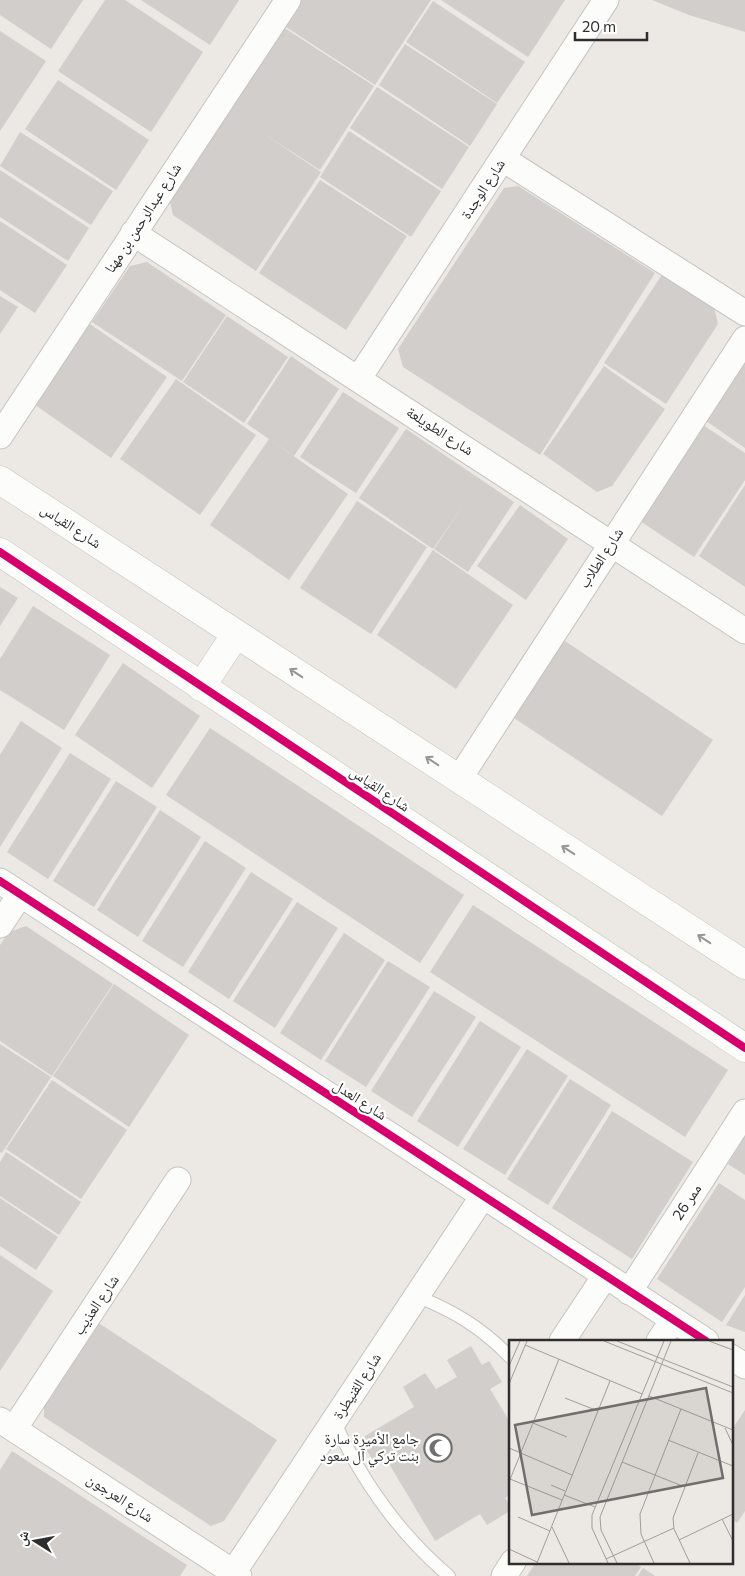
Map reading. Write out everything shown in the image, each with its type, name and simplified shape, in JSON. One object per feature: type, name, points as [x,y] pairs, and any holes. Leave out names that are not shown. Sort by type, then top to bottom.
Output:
[{"type":"street","name":"شارع عبدالرحمن بن مهنا","points":[[0,436],[288,0]]},
{"type":"street","name":"شارع الوجدة","points":[[359,378],[606,0]]},
{"type":"street","points":[[503,159],[745,313]]},
{"type":"street","name":"شارع الطويلعة","points":[[133,233],[359,378],[745,631]]},
{"type":"street","name":"شارع الطلاب","points":[[459,779],[745,339]]},
{"type":"street","name":"شارع القياس","points":[[0,480],[745,965]]},
{"type":"street","name":"شارع القياس","points":[[0,552],[745,1048]]},
{"type":"street","points":[[201,686],[236,634]]},
{"type":"street","points":[[0,925],[10,888]]},
{"type":"street","name":"شارع العدل","points":[[10,888],[704,1340]]},
{"type":"street","name":"ممر 26","points":[[629,1292],[745,1112]]},
{"type":"street","name":"شارع العذيب","points":[[7,1424],[178,1180]]},
{"type":"street","name":"شارع القنيطرة","points":[[235,1575],[483,1196]]},
{"type":"street","points":[[563,1340],[605,1276]]},
{"type":"street","points":[[659,1340],[672,1320]]},
{"type":"street","points":[[732,1358],[745,1366]]},
{"type":"street","name":"شارع العرجون","points":[[7,1424],[235,1575]]},
{"type":"street","points":[[504,1576],[512,1564]]},
{"type":"lane","points":[[416,1296],[467,1320],[509,1356]]},
{"type":"lane","points":[[334,1421],[348,1452],[386,1510],[407,1537],[449,1576]]},
{"type":"building","points":[[0,0],[83,0],[51,49],[0,15]]},
{"type":"building","points":[[105,0],[125,0],[203,52],[151,132],[58,71]]},
{"type":"building","points":[[141,0],[239,0],[210,45]]},
{"type":"building","points":[[300,0],[431,0],[375,85],[283,25]]},
{"type":"building","points":[[441,0],[565,0],[528,57]]},
{"type":"building","points":[[652,0],[745,0],[745,32],[689,15]]},
{"type":"building","points":[[433,1],[525,62],[497,103],[406,42]]},
{"type":"building","points":[[283,27],[374,86],[320,170],[258,130],[321,172],[256,271],[173,215],[170,201]]},
{"type":"building","points":[[0,31],[46,61],[0,131]]},
{"type":"building","points":[[405,44],[497,104],[470,146],[379,85]]},
{"type":"building","points":[[58,80],[149,140],[116,190],[25,129]]},
{"type":"building","points":[[377,87],[469,147],[442,189],[350,128]]},
{"type":"building","points":[[349,131],[441,191],[411,237],[320,177]]},
{"type":"building","points":[[20,132],[113,191],[91,225],[0,166]]},
{"type":"building","points":[[0,170],[89,228],[68,261],[0,217]]},
{"type":"building","points":[[320,180],[407,236],[346,330],[259,273]]},
{"type":"building","points":[[518,186],[655,273],[540,455],[403,367],[398,349],[504,188]]},
{"type":"building","points":[[0,221],[67,265],[35,313],[0,290]]},
{"type":"building","points":[[147,262],[226,315],[182,381],[92,322],[130,266]]},
{"type":"building","points":[[663,273],[714,307],[718,324],[666,404],[604,363]]},
{"type":"building","points":[[0,296],[18,307],[0,334]]},
{"type":"building","points":[[227,316],[288,357],[244,423],[183,382]]},
{"type":"building","points":[[87,322],[167,377],[111,458],[31,402]]},
{"type":"building","points":[[745,348],[745,448],[699,416]]},
{"type":"building","points":[[291,356],[339,389],[294,456],[247,424]]},
{"type":"building","points":[[604,366],[665,409],[612,486],[597,492],[543,454]]},
{"type":"building","points":[[176,379],[256,435],[200,515],[120,459]]},
{"type":"building","points":[[343,392],[399,428],[356,493],[300,457]]},
{"type":"building","points":[[697,421],[745,453],[745,480],[694,557],[634,517]]},
{"type":"building","points":[[406,429],[514,502],[468,572],[434,549],[464,504],[433,549],[359,498]]},
{"type":"building","points":[[269,439],[348,494],[289,580],[210,525]]},
{"type":"building","points":[[745,485],[745,587],[699,556]]},
{"type":"building","points":[[357,501],[427,547],[371,634],[300,588]]},
{"type":"building","points":[[520,505],[568,539],[526,600],[477,566]]},
{"type":"building","points":[[433,550],[513,605],[456,689],[377,635]]},
{"type":"building","points":[[0,587],[18,598],[0,626]]},
{"type":"building","points":[[33,606],[110,655],[64,730],[0,690],[0,659]]},
{"type":"building","points":[[556,635],[713,740],[662,816],[505,712]]},
{"type":"building","points":[[123,663],[200,716],[152,788],[75,735]]},
{"type":"building","points":[[21,721],[62,748],[0,847],[0,755]]},
{"type":"building","points":[[210,728],[464,895],[420,963],[166,795]]},
{"type":"building","points":[[70,753],[111,779],[48,879],[7,852]]},
{"type":"building","points":[[116,781],[157,807],[94,907],[53,881]]},
{"type":"building","points":[[160,810],[201,837],[138,937],[97,910]]},
{"type":"building","points":[[205,841],[246,868],[183,967],[142,941]]},
{"type":"building","points":[[251,872],[293,899],[229,999],[188,972]]},
{"type":"building","points":[[297,902],[338,928],[275,1028],[233,1001]]},
{"type":"building","points":[[473,905],[728,1070],[685,1137],[430,972]]},
{"type":"building","points":[[26,926],[113,984],[52,1076],[0,1041],[0,945],[9,932]]},
{"type":"building","points":[[344,933],[385,960],[321,1060],[280,1033]]},
{"type":"building","points":[[388,961],[430,987],[366,1087],[325,1061]]},
{"type":"building","points":[[114,984],[189,1035],[129,1127],[53,1076]]},
{"type":"building","points":[[434,991],[476,1017],[412,1117],[371,1091]]},
{"type":"building","points":[[480,1021],[521,1047],[458,1147],[417,1121]]},
{"type":"building","points":[[0,1044],[51,1077],[2,1153],[0,1152]]},
{"type":"building","points":[[527,1049],[568,1076],[505,1175],[463,1149]]},
{"type":"building","points":[[570,1079],[611,1105],[548,1205],[507,1179]]},
{"type":"building","points":[[52,1080],[127,1130],[81,1199],[6,1149]]},
{"type":"building","points":[[612,1111],[693,1162],[632,1259],[552,1208]]},
{"type":"building","points":[[745,1136],[745,1175],[728,1164]]},
{"type":"building","points":[[6,1152],[81,1202],[59,1235],[0,1196],[0,1162]]},
{"type":"building","points":[[719,1183],[745,1200],[745,1287],[722,1322],[657,1279]]},
{"type":"building","points":[[0,1198],[58,1237],[36,1270],[0,1246]]},
{"type":"building","points":[[0,1255],[53,1291],[0,1371]]},
{"type":"building","points":[[745,1295],[745,1332],[726,1325]]},
{"type":"building","points":[[97,1322],[277,1440],[224,1521],[211,1526],[44,1417],[44,1403]]},
{"type":"building","name":"جامع الأميرة سارة بنت تركي آل سعود","points":[[471,1346],[482,1365],[489,1361],[502,1382],[490,1389],[509,1420],[509,1496],[505,1498],[509,1504],[509,1512],[487,1525],[480,1514],[435,1541],[385,1457],[375,1464],[360,1439],[414,1407],[403,1387],[425,1373],[436,1389],[457,1377],[447,1360]]},
{"type":"building","points":[[745,1410],[745,1511],[737,1523],[732,1520],[732,1430]]},
{"type":"building","points":[[12,1451],[187,1565],[180,1576],[0,1576],[0,1470]]},
{"type":"building","points":[[535,1564],[637,1564],[641,1567],[635,1576],[527,1576]]},
{"type":"building","points":[[643,1568],[655,1576],[638,1576]]},
{"type":"cycle path","points":[[0,552],[745,1048]]},
{"type":"cycle path","points":[[0,881],[704,1340]]},
{"type":"place","name":"جامع الأميرة سارة بنت تركي آل سعود","points":[[438,1448]]}]
